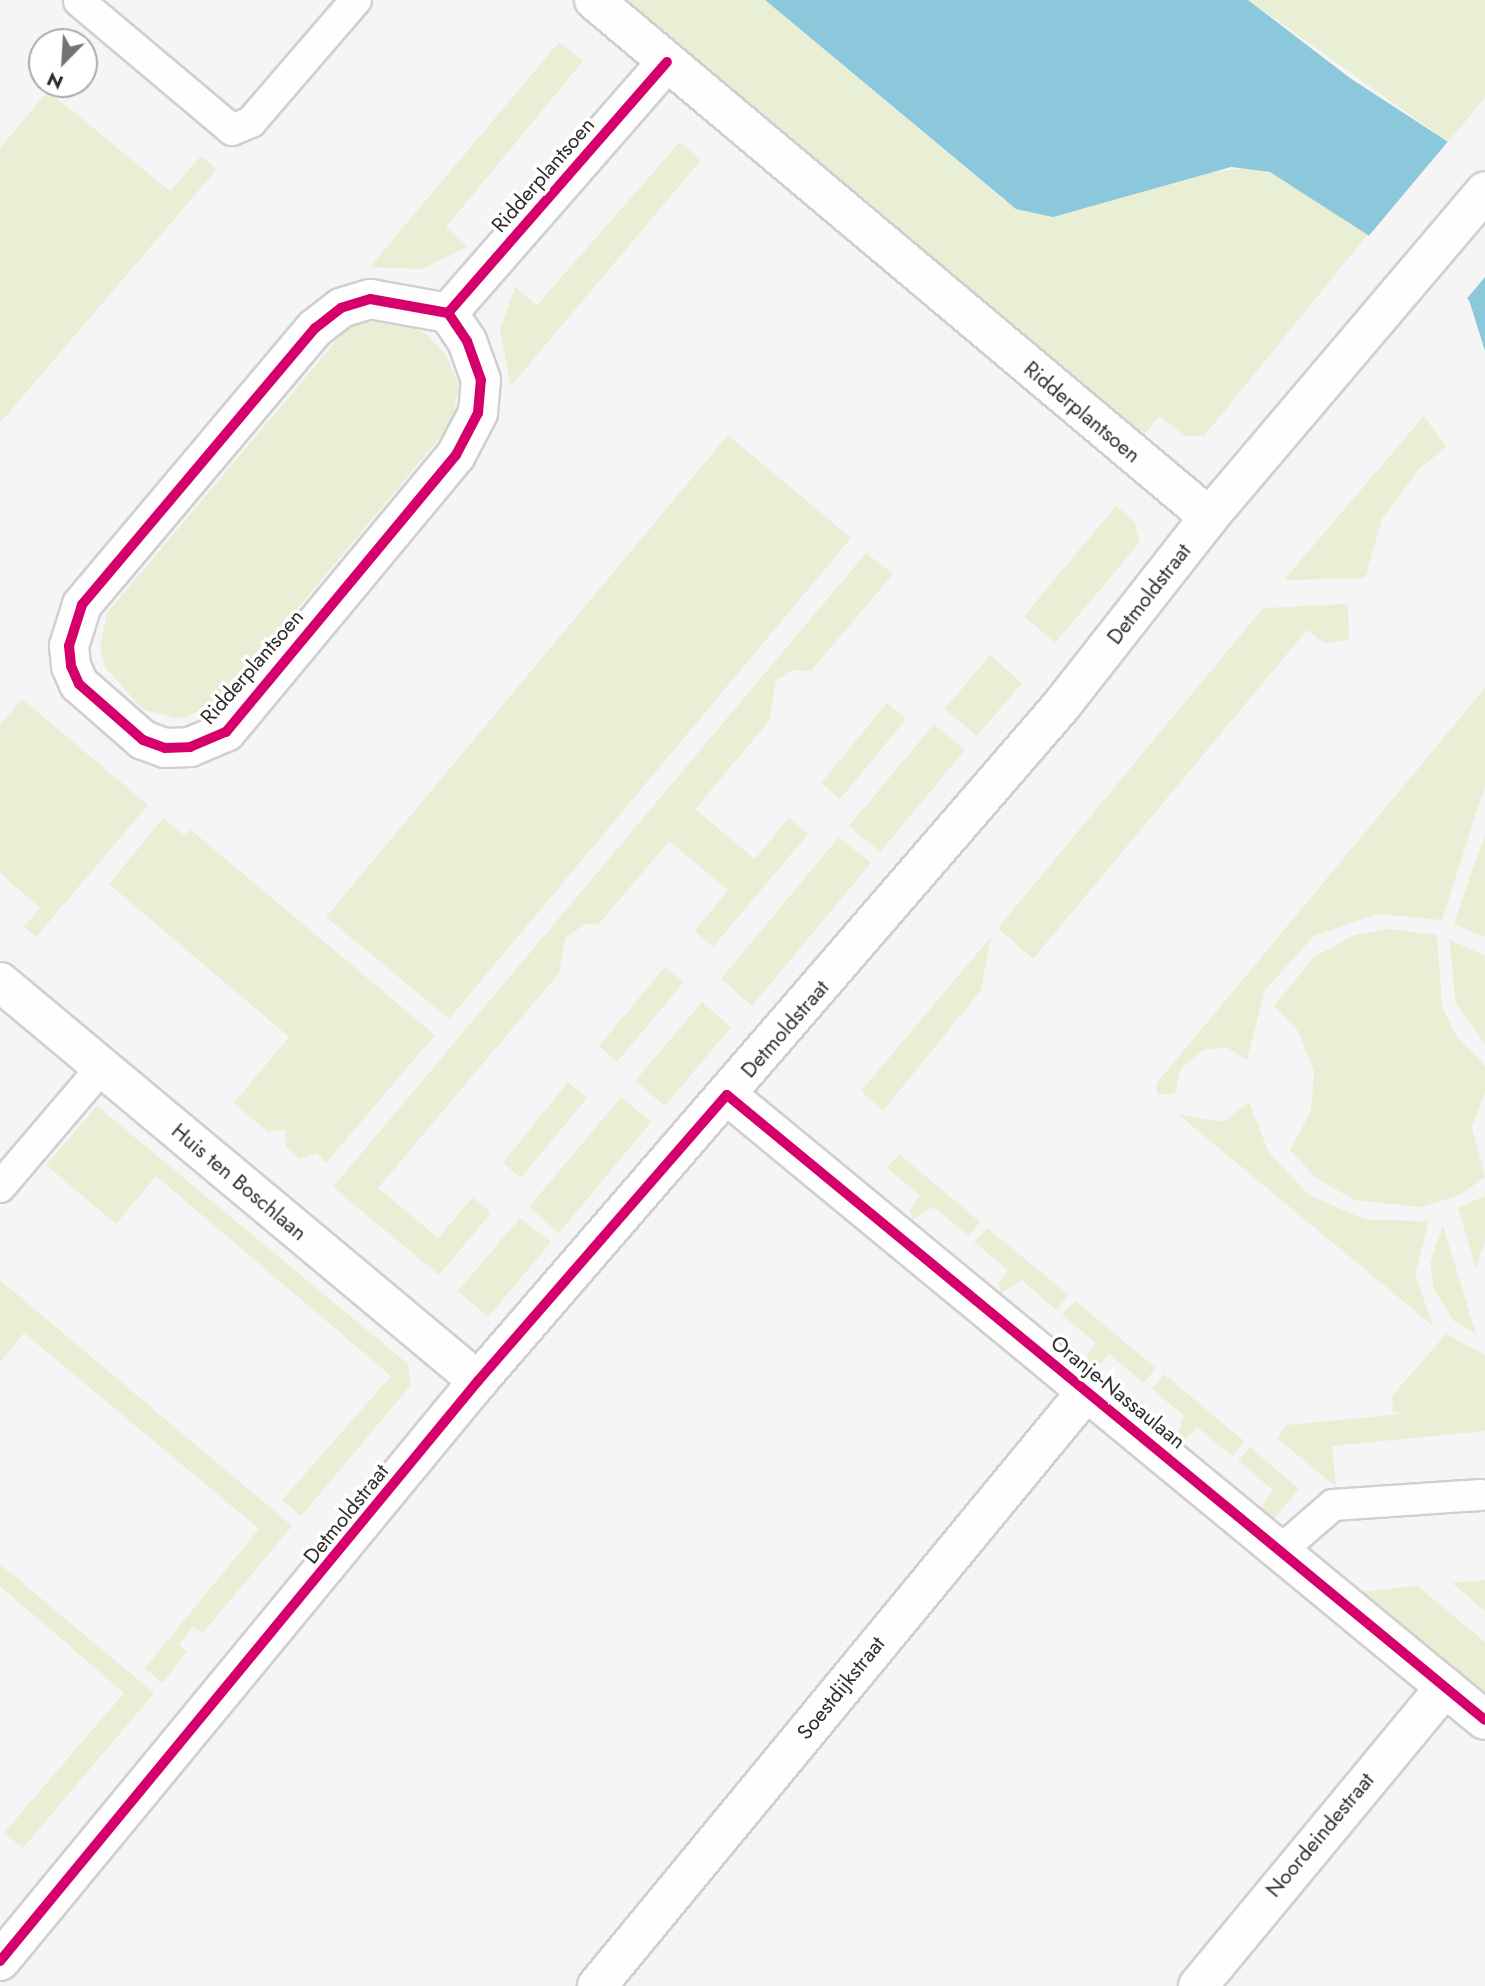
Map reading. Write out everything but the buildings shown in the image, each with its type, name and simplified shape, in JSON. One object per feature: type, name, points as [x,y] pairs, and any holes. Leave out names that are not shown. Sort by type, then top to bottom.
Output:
[{"type":"street","name":"Ridderplantsoen","points":[[594,0],[1209,517]]},
{"type":"street","name":"Ridderplantsoen","points":[[448,313],[667,62]]},
{"type":"street","name":"Detmoldstraat","points":[[2,1953],[478,1381],[1061,706],[1209,517],[1388,312],[1485,191]]},
{"type":"street","name":"Ridderplantsoen","points":[[370,299],[448,313],[467,341],[481,380],[468,438],[226,732],[190,747],[165,748],[143,740],[79,684],[71,666],[73,624],[82,605],[315,328],[341,308],[370,299]]},
{"type":"street","name":"Huis ten Boschlaan","points":[[0,982],[478,1381]]},
{"type":"street","name":"Oranje-Nassaulaan","points":[[727,1095],[1485,1720]]},
{"type":"street","name":"Soestdijkstraat","points":[[597,1986],[1087,1391]]},
{"type":"street","name":"Noordeindestraat","points":[[1198,1986],[1446,1687]]},
{"type":"lane","points":[[79,1],[232,130],[251,122],[356,0]]},
{"type":"lane","points":[[0,1186],[102,1067]]},
{"type":"lane","points":[[1280,1551],[1333,1505],[1481,1495]]},
{"type":"green space","points":[[622,0],[765,0],[1005,201],[1251,167],[1284,178],[1368,234],[1204,436],[1185,436],[1160,416],[1143,435]]},
{"type":"green space","points":[[1248,0],[1485,0],[1485,98],[1448,142]]},
{"type":"green space","points":[[559,42],[583,61],[446,227],[468,247],[421,269],[370,267]]},
{"type":"green space","points":[[42,98],[57,98],[170,191],[201,156],[217,169],[0,423],[0,148]]},
{"type":"green space","points":[[680,142],[701,160],[511,386],[500,330],[515,287],[537,305]]},
{"type":"green space","points":[[389,318],[426,334],[446,355],[459,385],[452,423],[217,705],[178,719],[142,709],[105,667],[100,648],[107,613],[343,333],[358,323]]},
{"type":"green space","points":[[1424,416],[1446,447],[1418,470],[1382,519],[1365,578],[1284,580]]},
{"type":"green space","points":[[728,435],[851,538],[449,1019],[326,917]]},
{"type":"green space","points":[[1116,506],[1134,521],[1140,542],[1055,643],[1024,616]]},
{"type":"green space","points":[[866,553],[893,574],[811,671],[792,670],[776,680],[769,721],[695,809],[755,859],[789,818],[808,834],[713,947],[695,931],[728,890],[669,841],[598,925],[585,924],[565,938],[559,973],[378,1188],[438,1238],[473,1197],[491,1213],[439,1275],[333,1187]]},
{"type":"green space","points":[[1348,604],[1349,639],[1325,644],[1307,630],[1033,959],[998,928],[1263,608]]},
{"type":"green space","points":[[990,655],[1022,683],[977,736],[945,709]]},
{"type":"green space","points":[[1485,688],[1485,785],[1442,920],[1377,914],[1314,936],[1265,990],[1247,1060],[1228,1048],[1204,1049],[1181,1068],[1175,1093],[1157,1095],[1156,1084]]},
{"type":"green space","points":[[22,699],[148,805],[36,937],[24,927],[40,908],[0,873],[0,725]]},
{"type":"green space","points":[[887,703],[906,719],[840,799],[821,783]]},
{"type":"green space","points":[[934,724],[965,750],[880,852],[849,826]]},
{"type":"green space","points":[[163,818],[184,835],[191,830],[435,1035],[326,1163],[317,1153],[300,1159],[286,1147],[285,1130],[268,1132],[234,1103],[289,1037],[109,884]]},
{"type":"green space","points":[[1485,834],[1485,937],[1454,924]]},
{"type":"green space","points":[[839,837],[871,863],[752,1006],[721,979]]},
{"type":"green space","points":[[1388,929],[1437,935],[1442,1006],[1456,1035],[1485,1066],[1485,1093],[1472,1127],[1485,1177],[1460,1195],[1421,1207],[1354,1200],[1315,1177],[1290,1150],[1311,1111],[1314,1072],[1298,1031],[1274,1006],[1314,957],[1355,935]]},
{"type":"green space","points":[[991,937],[981,990],[883,1111],[861,1091]]},
{"type":"green space","points":[[1449,939],[1485,956],[1485,1044],[1456,1003]]},
{"type":"green space","points":[[665,967],[684,982],[617,1062],[599,1046]]},
{"type":"green space","points":[[702,1002],[731,1027],[665,1106],[635,1081]]},
{"type":"green space","points":[[568,1082],[587,1098],[521,1178],[503,1163]]},
{"type":"green space","points":[[621,1097],[651,1122],[559,1233],[529,1207]]},
{"type":"green space","points":[[1249,1102],[1269,1153],[1309,1195],[1366,1220],[1429,1221],[1415,1274],[1433,1326],[1178,1114],[1224,1122]]},
{"type":"green space","points":[[97,1106],[408,1364],[411,1385],[301,1516],[282,1500],[391,1376],[156,1176],[116,1224],[46,1165]]},
{"type":"green space","points":[[899,1154],[980,1222],[969,1236],[933,1207],[912,1220],[910,1210],[920,1196],[887,1168]]},
{"type":"green space","points":[[1485,1196],[1485,1241],[1476,1268],[1458,1208]]},
{"type":"green space","points":[[520,1218],[551,1242],[488,1317],[458,1291]]},
{"type":"green space","points":[[1443,1226],[1476,1334],[1454,1321],[1434,1289],[1430,1262]]},
{"type":"green space","points":[[987,1228],[1069,1295],[1056,1310],[1022,1280],[1001,1293],[998,1283],[1008,1270],[974,1242]]},
{"type":"green space","points":[[0,1280],[292,1526],[203,1633],[193,1627],[179,1645],[187,1652],[162,1683],[145,1668],[259,1529],[24,1333],[0,1362]]},
{"type":"green space","points":[[1075,1301],[1156,1368],[1144,1383],[1109,1354],[1098,1366],[1089,1366],[1086,1356],[1096,1343],[1062,1315]]},
{"type":"green space","points":[[1446,1334],[1485,1355],[1485,1431],[1332,1446],[1336,1487],[1277,1438],[1287,1425],[1402,1414],[1393,1411],[1392,1396]]},
{"type":"green space","points":[[1164,1374],[1244,1441],[1232,1456],[1197,1427],[1186,1439],[1176,1438],[1184,1416],[1152,1389]]},
{"type":"green space","points":[[1250,1447],[1299,1489],[1273,1520],[1261,1508],[1273,1490],[1238,1461]]},
{"type":"green space","points":[[0,1564],[154,1693],[23,1848],[4,1833],[124,1693],[0,1586]]},
{"type":"green space","points":[[1485,1580],[1485,1611],[1452,1583]]},
{"type":"green space","points":[[1417,1586],[1485,1642],[1485,1694],[1358,1592]]},
{"type":"water","points":[[765,0],[1248,0],[1350,78],[1485,166],[1485,351],[1469,300],[1270,172],[1231,167],[1053,217],[1016,209]]},
{"type":"pier","points":[[1450,139],[1485,162],[1485,277],[1465,301],[1367,238]]},
{"type":"cycle path","points":[[448,313],[370,299],[341,308],[315,328],[82,605],[69,646],[71,666],[79,684],[143,740],[165,748],[190,747],[226,732],[456,455],[478,413],[481,380],[467,341],[448,313],[667,62]]},
{"type":"cycle path","points":[[0,1961],[478,1381],[727,1095],[1485,1720]]}]
